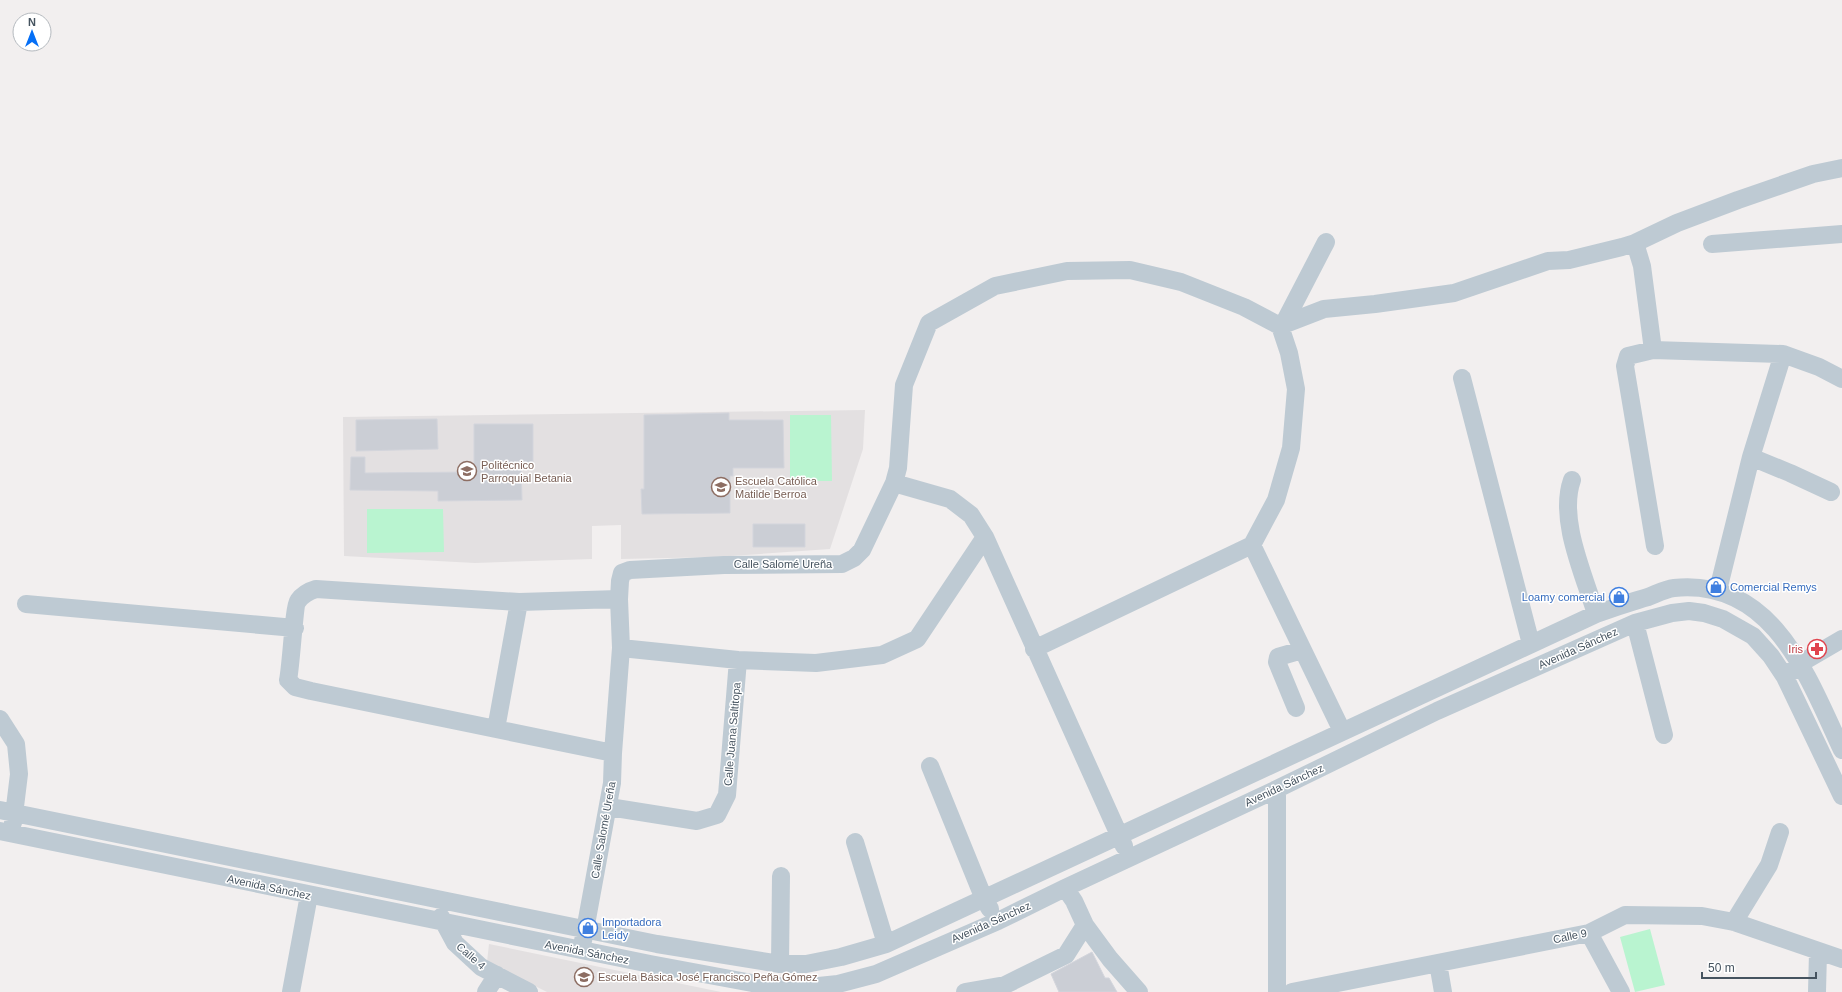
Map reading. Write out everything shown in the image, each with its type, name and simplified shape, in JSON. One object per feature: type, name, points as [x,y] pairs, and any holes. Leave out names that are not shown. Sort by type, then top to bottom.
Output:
[{"type":"street","points":[[1282,326],[1324,309],[1375,304],[1454,293],[1548,261],[1569,260],[1635,243],[1677,223],[1738,200],[1813,174],[1842,168]]},
{"type":"street","points":[[1712,244],[1842,234]]},
{"type":"street","points":[[1034,649],[1252,545],[1276,500],[1291,448],[1296,389],[1282,326],[1326,242]]},
{"type":"street","points":[[1635,243],[1642,266],[1653,350]]},
{"type":"street","name":"Calle Salomé Ureña","points":[[581,951],[609,806],[612,783],[621,648],[619,599],[622,573],[630,570],[724,565],[842,564],[854,558],[862,550],[894,483],[898,468],[904,385],[930,323],[995,286],[1067,271],[1130,270],[1181,282],[1244,307],[1282,326]]},
{"type":"street","points":[[1655,546],[1625,366],[1628,356],[1653,350],[1783,354],[1819,367],[1842,379]]},
{"type":"street","points":[[1718,590],[1751,457],[1783,354]]},
{"type":"street","points":[[1462,378],[1531,644]]},
{"type":"street","points":[[1751,457],[1831,492]]},
{"type":"street","points":[[1572,480],[1568,492],[1568,519],[1571,534],[1596,614]]},
{"type":"street","points":[[894,483],[950,499],[971,515],[985,537],[1034,649],[1129,857]]},
{"type":"street","points":[[621,648],[738,660],[816,663],[882,655],[916,639],[985,537]]},
{"type":"street","points":[[1252,545],[1342,731]]},
{"type":"street","name":"Avenida Sánchez","points":[[8,811],[432,899],[658,944],[780,964],[806,964],[834,959],[886,944],[1119,834],[1596,614],[1672,588],[1718,590],[1739,601],[1770,624],[1780,634],[1801,663],[1842,750]]},
{"type":"street","points":[[613,753],[295,687],[288,680],[292,666],[297,602],[306,593],[316,589],[519,602],[619,599]]},
{"type":"street","points":[[496,729],[519,602]]},
{"type":"street","points":[[26,604],[295,628]]},
{"type":"street","name":"Avenida Sánchez","points":[[5,832],[581,951],[752,983],[809,987],[838,984],[876,974],[998,921],[1129,857],[1277,789],[1437,711],[1635,623],[1672,613],[1689,611],[1723,619],[1753,636],[1771,656],[1785,677],[1842,796]]},
{"type":"street","points":[[1635,623],[1664,735]]},
{"type":"street","points":[[1785,677],[1801,663],[1842,639]]},
{"type":"street","points":[[1296,708],[1278,662],[1278,657],[1302,650]]},
{"type":"street","name":"Calle Juana Saltitopa","points":[[609,806],[697,821],[717,815],[727,795],[738,660]]},
{"type":"street","points":[[0,719],[16,744],[19,774],[8,811],[5,832]]},
{"type":"street","points":[[930,766],[984,899],[998,921]]},
{"type":"street","points":[[1277,789],[1278,992]]},
{"type":"street","points":[[1734,922],[1769,865],[1780,832]]},
{"type":"street","points":[[855,842],[886,944]]},
{"type":"street","points":[[780,964],[782,876]]},
{"type":"street","points":[[1065,888],[1074,901],[1085,926],[1110,959],[1139,992]]},
{"type":"street","points":[[291,992],[308,895]]},
{"type":"street","name":"Calle 4","points":[[432,899],[443,923],[455,943],[481,968],[529,992]]},
{"type":"street","name":"Calle 9","points":[[1292,992],[1589,932],[1624,915],[1702,916],[1734,922],[1842,959]]},
{"type":"street","points":[[965,992],[1005,985],[1066,955],[1085,926]]},
{"type":"street","points":[[1589,932],[1621,992]]},
{"type":"street","points":[[1817,992],[1818,952]]},
{"type":"street","points":[[1438,963],[1443,992]]},
{"type":"street","points":[[486,992],[496,975]]},
{"type":"shaded area","points":[[865,410],[863,449],[830,549],[716,557],[621,559],[621,525],[592,526],[592,559],[475,563],[344,556],[343,417]]},
{"type":"shaded area","name":"Escuela Básica José Francisco Peña Gómez","points":[[489,944],[721,992],[547,992],[487,962]]},
{"type":"green space","points":[[790,415],[831,415],[832,481],[790,481]]},
{"type":"green space","points":[[367,509],[443,509],[444,552],[367,553]]},
{"type":"green space","points":[[1650,929],[1665,985],[1635,992],[1620,937]]},
{"type":"building","points":[[729,413],[729,420],[783,420],[784,468],[733,468],[733,476],[730,476],[730,513],[642,514],[641,489],[644,489],[644,415]]},
{"type":"building","points":[[437,419],[438,449],[356,451],[356,420]]},
{"type":"building","points":[[474,424],[533,424],[533,465],[521,465],[522,500],[438,501],[438,491],[350,490],[351,457],[365,457],[365,473],[474,472]]},
{"type":"building","points":[[753,524],[805,524],[805,547],[753,547]]},
{"type":"building","points":[[1092,952],[1105,978],[1109,978],[1117,992],[1059,992],[1051,974]]},
{"type":"place","name":"Politécnico Parroquial Betania","points":[[467,471]]},
{"type":"place","name":"Escuela Católica Matilde Berroa","points":[[721,487]]},
{"type":"place","name":"Comercial Remys","points":[[1716,587]]},
{"type":"place","name":"Loamy comercial","points":[[1619,597]]},
{"type":"place","name":"Iris","points":[[1817,649]]},
{"type":"place","name":"Importadora Leidy","points":[[588,928]]},
{"type":"place","name":"Escuela Básica José Francisco Peña Gómez","points":[[584,977]]}]
